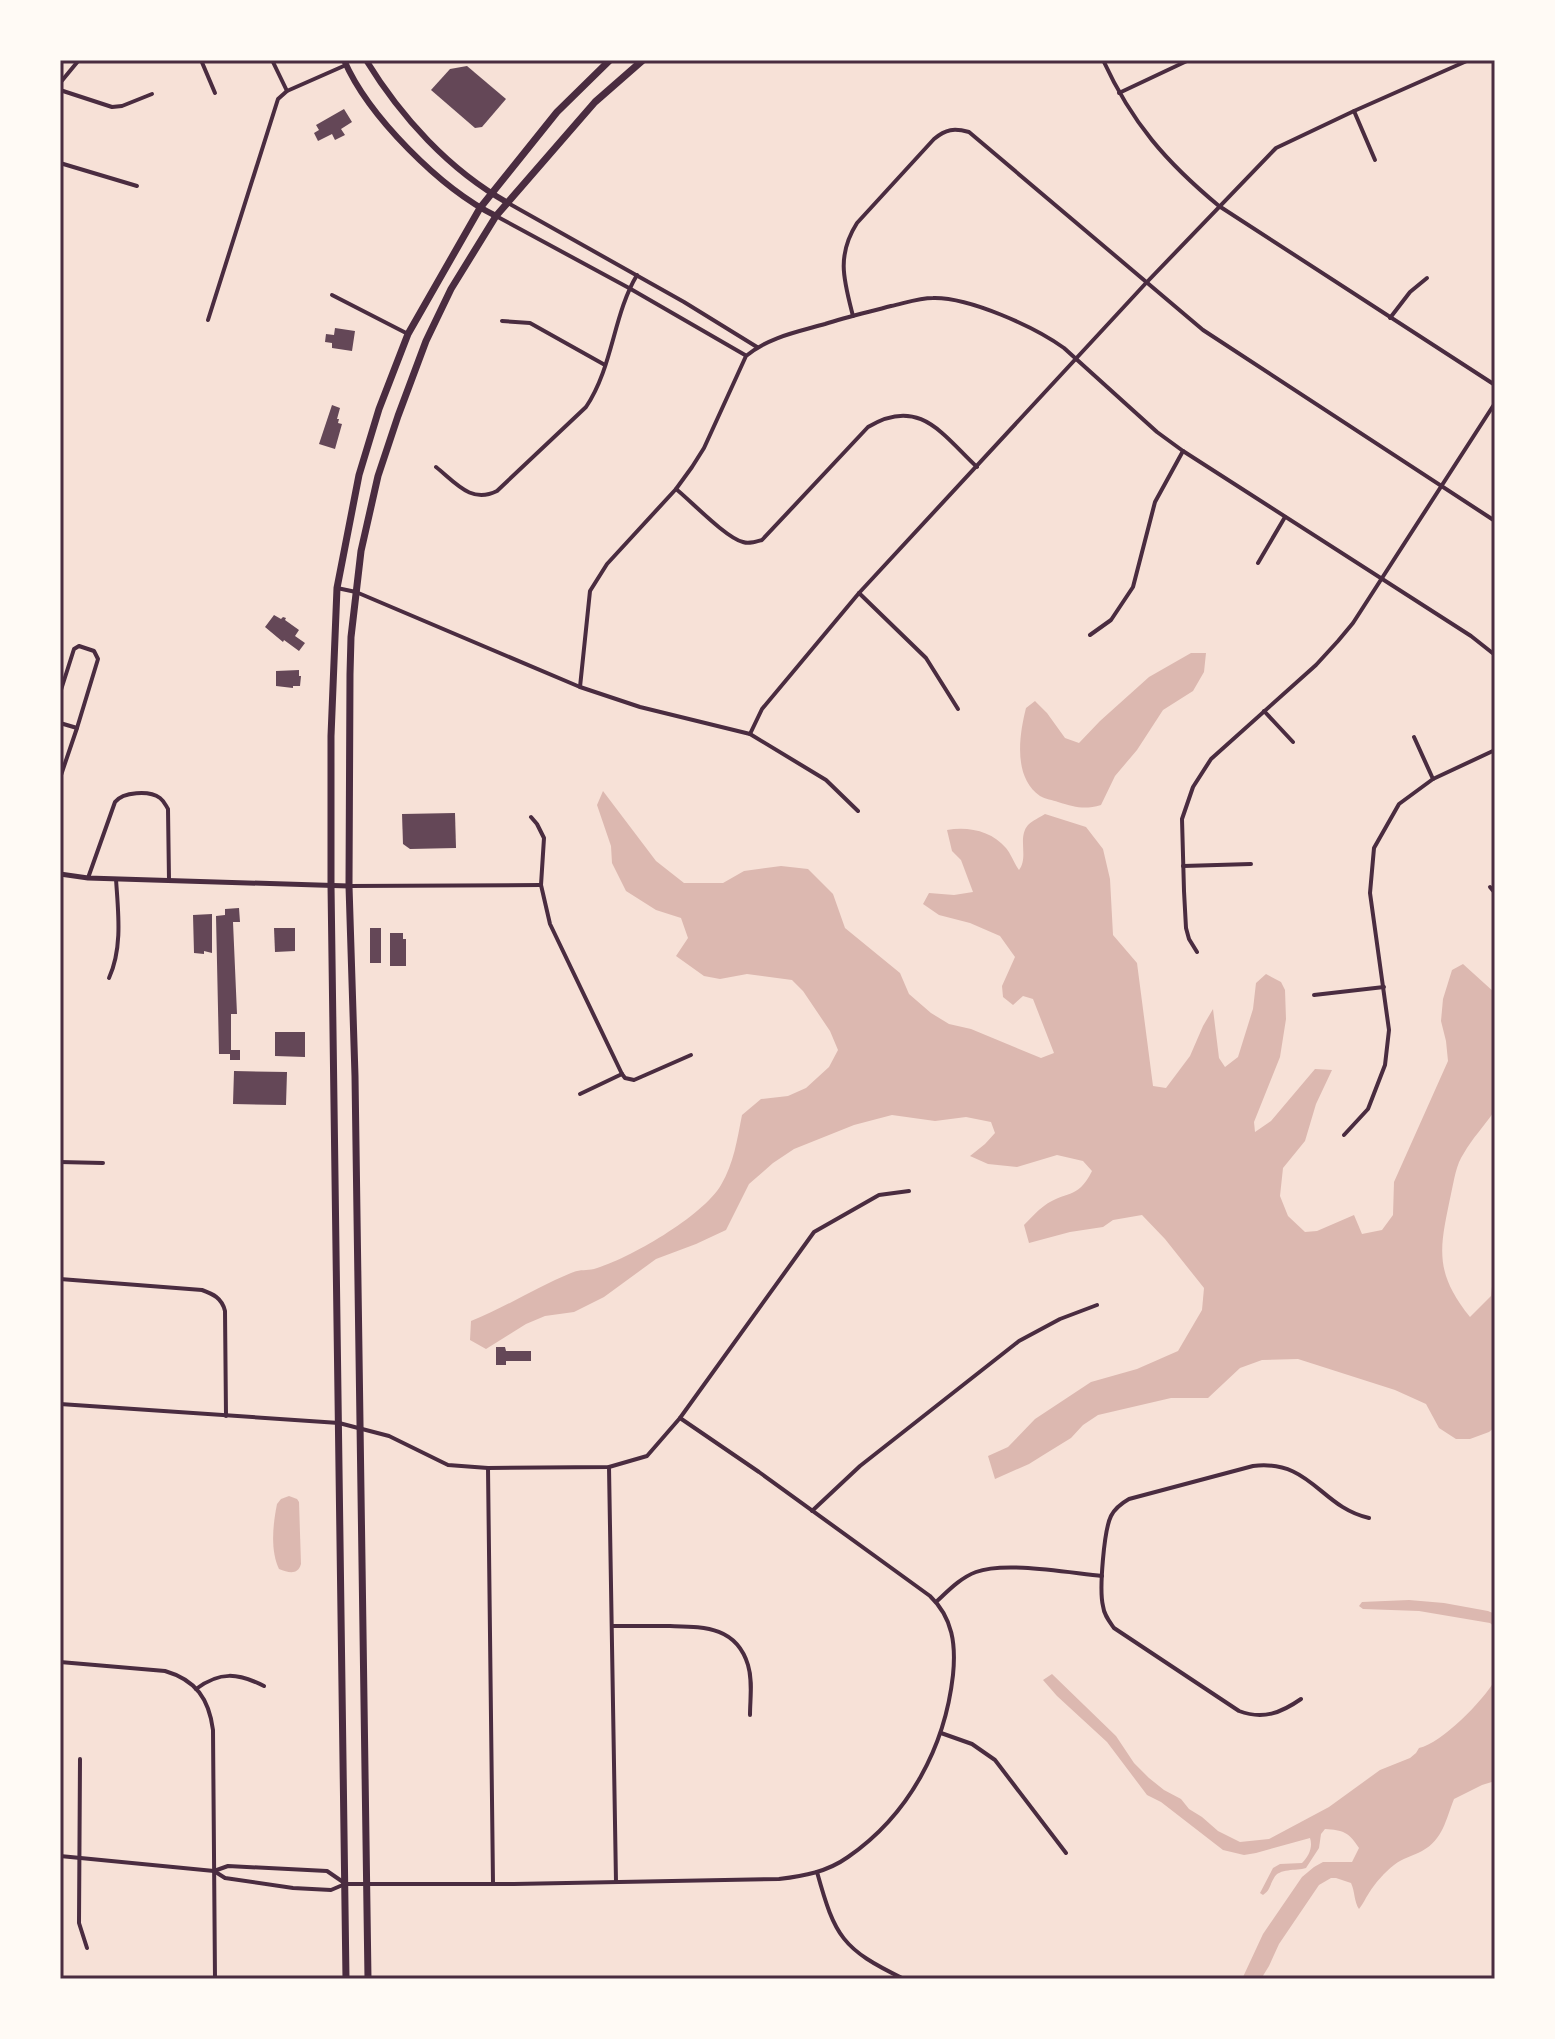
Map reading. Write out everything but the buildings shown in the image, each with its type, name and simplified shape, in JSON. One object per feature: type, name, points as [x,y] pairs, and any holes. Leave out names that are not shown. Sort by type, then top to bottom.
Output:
[{"type":"main road","points":[[366,60],[403,115],[439,151],[508,203]]},
{"type":"main road","points":[[346,1979],[331,885],[331,736],[337,588],[359,475],[379,409],[408,334],[491,193],[557,112],[610,60]]},
{"type":"main road","points":[[368,1979],[355,1076],[349,886],[350,674],[361,551],[378,476],[426,341],[451,289],[496,216],[595,102],[643,60]]},
{"type":"main road","points":[[345,62],[375,109],[417,159],[480,208],[496,216]]},
{"type":"street","points":[[60,83],[79,60]]},
{"type":"street","points":[[201,60],[215,93]]},
{"type":"street","points":[[272,60],[287,91]]},
{"type":"street","points":[[1103,60],[1118,93],[1148,138],[1219,206],[1495,385]]},
{"type":"street","points":[[1118,93],[1189,60]]},
{"type":"street","points":[[750,734],[762,709],[859,593],[1146,283],[1276,148],[1469,60]]},
{"type":"street","points":[[208,320],[278,99],[287,91],[345,62]]},
{"type":"street","points":[[60,90],[112,107],[152,94]]},
{"type":"street","points":[[1354,111],[1375,160]]},
{"type":"street","points":[[853,316],[845,284],[843,255],[850,233],[934,139],[950,129],[969,132],[1203,330],[1495,521]]},
{"type":"street","points":[[60,163],[137,186]]},
{"type":"street","points":[[508,203],[757,347]]},
{"type":"street","points":[[496,216],[746,356]]},
{"type":"street","points":[[436,467],[469,492],[478,496],[488,495],[497,491],[586,407],[605,365],[629,288],[637,275]]},
{"type":"street","points":[[1390,318],[1410,292],[1427,278]]},
{"type":"street","points":[[332,295],[408,334]]},
{"type":"street","points":[[580,687],[590,591],[607,564],[676,489],[704,448],[746,356],[773,339],[922,299],[948,299],[993,312],[1053,339],[1157,432],[1183,451],[1471,636],[1495,655]]},
{"type":"street","points":[[502,321],[530,323],[605,365]]},
{"type":"street","points":[[1197,952],[1186,928],[1183,866],[1182,819],[1193,787],[1211,759],[1316,665],[1353,623],[1495,403]]},
{"type":"street","points":[[676,489],[730,535],[741,542],[753,543],[762,540],[868,427],[881,419],[894,415],[923,418],[977,467]]},
{"type":"street","points":[[1090,635],[1111,620],[1133,587],[1155,502],[1183,451]]},
{"type":"street","points":[[1258,563],[1285,517]]},
{"type":"street","points":[[337,588],[356,592],[580,687],[640,707],[750,734],[826,780],[858,811]]},
{"type":"street","points":[[859,593],[926,658],[958,709]]},
{"type":"street","points":[[60,693],[74,649],[79,646],[94,651],[98,659],[60,778]]},
{"type":"street","points":[[1264,711],[1293,742]]},
{"type":"street","points":[[60,723],[77,728]]},
{"type":"street","points":[[1414,737],[1433,779]]},
{"type":"street","points":[[1344,1135],[1368,1109],[1385,1065],[1389,1030],[1370,893],[1374,848],[1399,804],[1433,779],[1495,750]]},
{"type":"street","points":[[88,878],[115,802],[120,796],[128,794],[155,795],[163,800],[168,809],[169,880]]},
{"type":"street","points":[[531,817],[544,838],[541,885],[554,935],[622,1074],[634,1080],[691,1055]]},
{"type":"street","points":[[1183,866],[1251,864]]},
{"type":"street","points":[[60,874],[88,878],[349,886],[541,885]]},
{"type":"street","points":[[109,978],[117,957],[116,879]]},
{"type":"street","points":[[1490,887],[1495,893]]},
{"type":"street","points":[[1314,995],[1384,987]]},
{"type":"street","points":[[580,1094],[622,1074]]},
{"type":"street","points":[[60,1162],[103,1163]]},
{"type":"street","points":[[60,1404],[339,1423],[389,1436],[448,1465],[488,1468],[609,1467],[647,1456],[680,1418],[814,1232],[879,1195],[909,1191]]},
{"type":"street","points":[[60,1279],[202,1290],[213,1294],[224,1304],[225,1311],[226,1416]]},
{"type":"street","points":[[812,1511],[860,1466],[1019,1341],[1060,1319],[1097,1305]]},
{"type":"street","points":[[214,1871],[225,1878],[331,1890],[345,1884],[366,1883],[779,1879],[830,1868],[861,1847],[896,1814],[929,1762],[941,1733],[951,1687],[954,1647],[949,1623],[936,1602],[680,1418]]},
{"type":"street","points":[[1301,1699],[1268,1715],[1239,1711],[1114,1628],[1102,1601],[1108,1525],[1115,1510],[1129,1499],[1253,1466],[1274,1465],[1304,1477],[1338,1506],[1369,1518]]},
{"type":"street","points":[[609,1467],[616,1882]]},
{"type":"street","points":[[488,1468],[493,1883]]},
{"type":"street","points":[[936,1602],[963,1578],[986,1569],[1007,1567],[1103,1576]]},
{"type":"street","points":[[612,1626],[697,1627],[722,1633],[739,1646],[749,1666],[750,1715]]},
{"type":"street","points":[[60,1662],[165,1671],[182,1676],[208,1707],[213,1730],[215,1979]]},
{"type":"street","points":[[196,1689],[222,1676],[245,1678],[264,1686]]},
{"type":"street","points":[[941,1733],[972,1744],[995,1760],[1066,1853]]},
{"type":"street","points":[[80,1759],[79,1923],[87,1948]]},
{"type":"street","points":[[60,1856],[214,1871],[228,1866],[327,1871],[345,1884]]},
{"type":"street","points":[[817,1872],[827,1909],[842,1937],[861,1956],[904,1979]]},
{"type":"shaded area","points":[[1191,653],[1206,653],[1204,672],[1193,691],[1163,710],[1137,750],[1115,776],[1101,805],[1084,808],[1070,805],[1042,797],[1031,788],[1025,778],[1020,755],[1026,708],[1035,701],[1065,738],[1079,743],[1149,677]]},
{"type":"shaded area","points":[[603,791],[656,861],[684,883],[723,883],[744,871],[781,866],[808,869],[833,894],[845,928],[900,973],[909,994],[931,1013],[949,1024],[971,1029],[1041,1058],[1054,1053],[1033,999],[1023,996],[1013,1005],[1003,997],[1002,986],[1015,957],[1000,936],[970,923],[939,915],[923,904],[929,893],[954,895],[973,892],[961,860],[952,851],[947,830],[971,829],[994,837],[1006,848],[1019,870],[1025,830],[1034,821],[1045,814],[1086,827],[1103,849],[1110,879],[1113,935],[1137,963],[1153,1086],[1166,1088],[1190,1056],[1213,1009],[1219,1058],[1225,1067],[1238,1057],[1253,1009],[1256,983],[1266,974],[1281,982],[1285,990],[1286,1019],[1280,1057],[1254,1122],[1255,1132],[1271,1121],[1315,1069],[1332,1070],[1316,1104],[1305,1141],[1283,1168],[1280,1196],[1288,1216],[1305,1232],[1317,1231],[1354,1215],[1362,1234],[1382,1230],[1393,1215],[1394,1182],[1448,1061],[1441,1021],[1443,999],[1452,970],[1463,964],[1495,993],[1495,1105],[1493,1113],[1457,1167],[1444,1229],[1442,1258],[1450,1286],[1470,1317],[1491,1296],[1495,1258],[1495,1427],[1470,1439],[1456,1439],[1439,1428],[1426,1404],[1395,1390],[1298,1359],[1262,1360],[1240,1368],[1208,1398],[1171,1398],[1098,1415],[1071,1438],[1029,1464],[995,1479],[988,1456],[1008,1447],[1035,1419],[1091,1382],[1137,1369],[1178,1351],[1202,1310],[1204,1288],[1142,1215],[1029,1243],[1024,1225],[1051,1201],[1076,1191],[1092,1171],[1083,1161],[1057,1155],[1017,1167],[988,1164],[970,1156],[995,1133],[991,1122],[966,1117],[935,1121],[892,1115],[854,1125],[794,1149],[749,1184],[726,1230],[656,1259],[604,1297],[574,1312],[545,1316],[486,1349],[470,1340],[471,1321],[571,1273],[609,1264],[682,1223],[721,1185],[729,1168],[742,1115],[761,1099],[788,1096],[806,1088],[829,1067],[838,1050],[830,1031],[792,980],[747,974],[720,979],[704,976],[676,956],[688,938],[681,918],[656,910],[626,891],[612,863],[611,846],[597,805]]},
{"type":"shaded area","points":[[289,1496],[299,1502],[301,1564],[293,1572],[279,1569],[273,1545],[277,1504]]},
{"type":"shaded area","points":[[1409,1600],[1488,1611],[1495,1614],[1495,1627],[1490,1623],[1419,1611],[1363,1609],[1359,1606],[1362,1602]]},
{"type":"shaded area","points":[[1052,1674],[1116,1736],[1134,1763],[1149,1778],[1181,1799],[1218,1831],[1240,1842],[1269,1839],[1329,1807],[1380,1770],[1410,1758],[1419,1748],[1439,1738],[1461,1720],[1495,1680],[1495,1781],[1454,1799],[1435,1841],[1391,1868],[1374,1885],[1359,1909],[1351,1883],[1331,1878],[1319,1885],[1279,1944],[1261,1979],[1240,1979],[1263,1934],[1302,1877],[1323,1862],[1352,1862],[1359,1848],[1345,1833],[1325,1829],[1319,1848],[1306,1868],[1276,1875],[1263,1895],[1260,1893],[1273,1868],[1280,1864],[1302,1863],[1311,1848],[1310,1838],[1244,1855],[1223,1850],[1161,1802],[1147,1795],[1107,1742],[1043,1680]]}]
